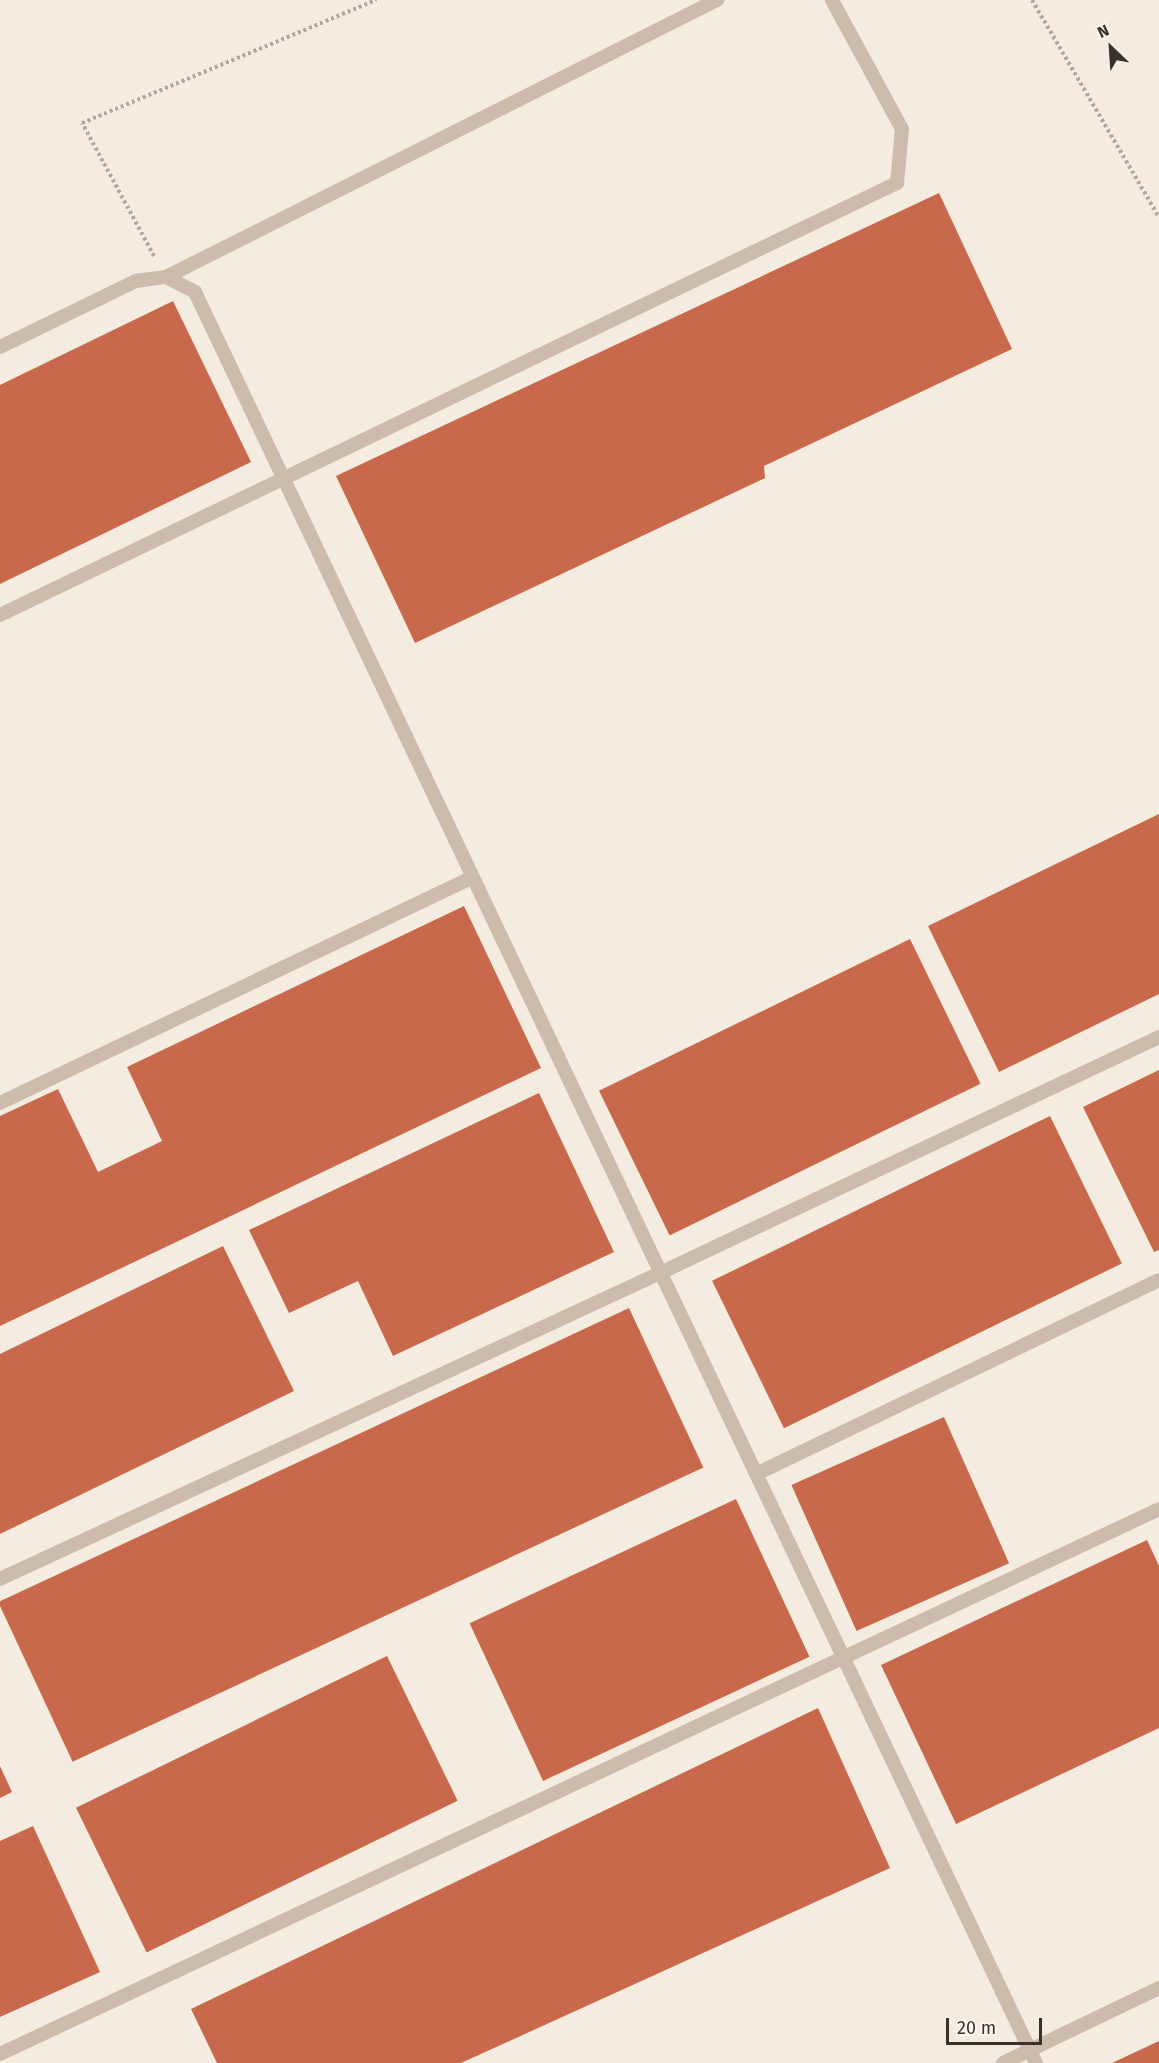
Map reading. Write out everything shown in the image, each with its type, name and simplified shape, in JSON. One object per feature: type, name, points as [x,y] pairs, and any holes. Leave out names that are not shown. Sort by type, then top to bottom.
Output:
[{"type":"lane","points":[[0,347],[136,281],[166,277],[717,0]]},
{"type":"lane","points":[[0,615],[897,183],[902,129],[832,0]]},
{"type":"lane","points":[[166,277],[195,292],[1033,2057]]},
{"type":"lane","points":[[0,1103],[472,878]]},
{"type":"lane","points":[[0,1580],[660,1273],[1159,1037]]},
{"type":"lane","points":[[756,1474],[1159,1280]]},
{"type":"lane","points":[[0,2054],[1159,1509]]},
{"type":"lane","points":[[1003,2063],[1033,2057],[1159,1988]]},
{"type":"path","points":[[166,277],[82,123],[376,0]]},
{"type":"path","points":[[1032,0],[1159,217]]},
{"type":"building","points":[[939,193],[1012,349],[764,466],[765,478],[415,643],[336,476]]},
{"type":"building","points":[[173,301],[251,462],[0,584],[0,385]]},
{"type":"building","points":[[1159,814],[1159,994],[999,1072],[928,926]]},
{"type":"building","points":[[464,906],[541,1068],[0,1326],[0,1116],[58,1089],[98,1172],[162,1141],[127,1067]]},
{"type":"building","points":[[910,939],[981,1084],[670,1235],[599,1091]]},
{"type":"building","points":[[1159,1070],[1159,1250],[1154,1252],[1083,1107]]},
{"type":"building","points":[[539,1093],[614,1252],[393,1356],[358,1281],[289,1313],[249,1230]]},
{"type":"building","points":[[1050,1116],[1122,1263],[784,1428],[712,1281]]},
{"type":"building","points":[[223,1246],[294,1391],[0,1534],[0,1354]]},
{"type":"building","points":[[629,1308],[703,1468],[73,1762],[0,1606],[0,1601]]},
{"type":"building","points":[[944,1417],[1009,1563],[857,1631],[791,1485]]},
{"type":"building","points":[[736,1499],[810,1657],[543,1781],[470,1623]]},
{"type":"building","points":[[1147,1540],[1159,1566],[1159,1728],[956,1824],[881,1665]]},
{"type":"building","points":[[387,1656],[458,1801],[147,1952],[76,1808]]},
{"type":"building","points":[[818,1708],[890,1868],[461,2063],[217,2063],[191,2009]]},
{"type":"building","points":[[0,1766],[12,1792],[0,1798]]},
{"type":"building","points":[[33,1826],[100,1972],[0,2017],[0,1841]]},
{"type":"building","points":[[1159,2041],[1159,2063],[1112,2063]]}]
